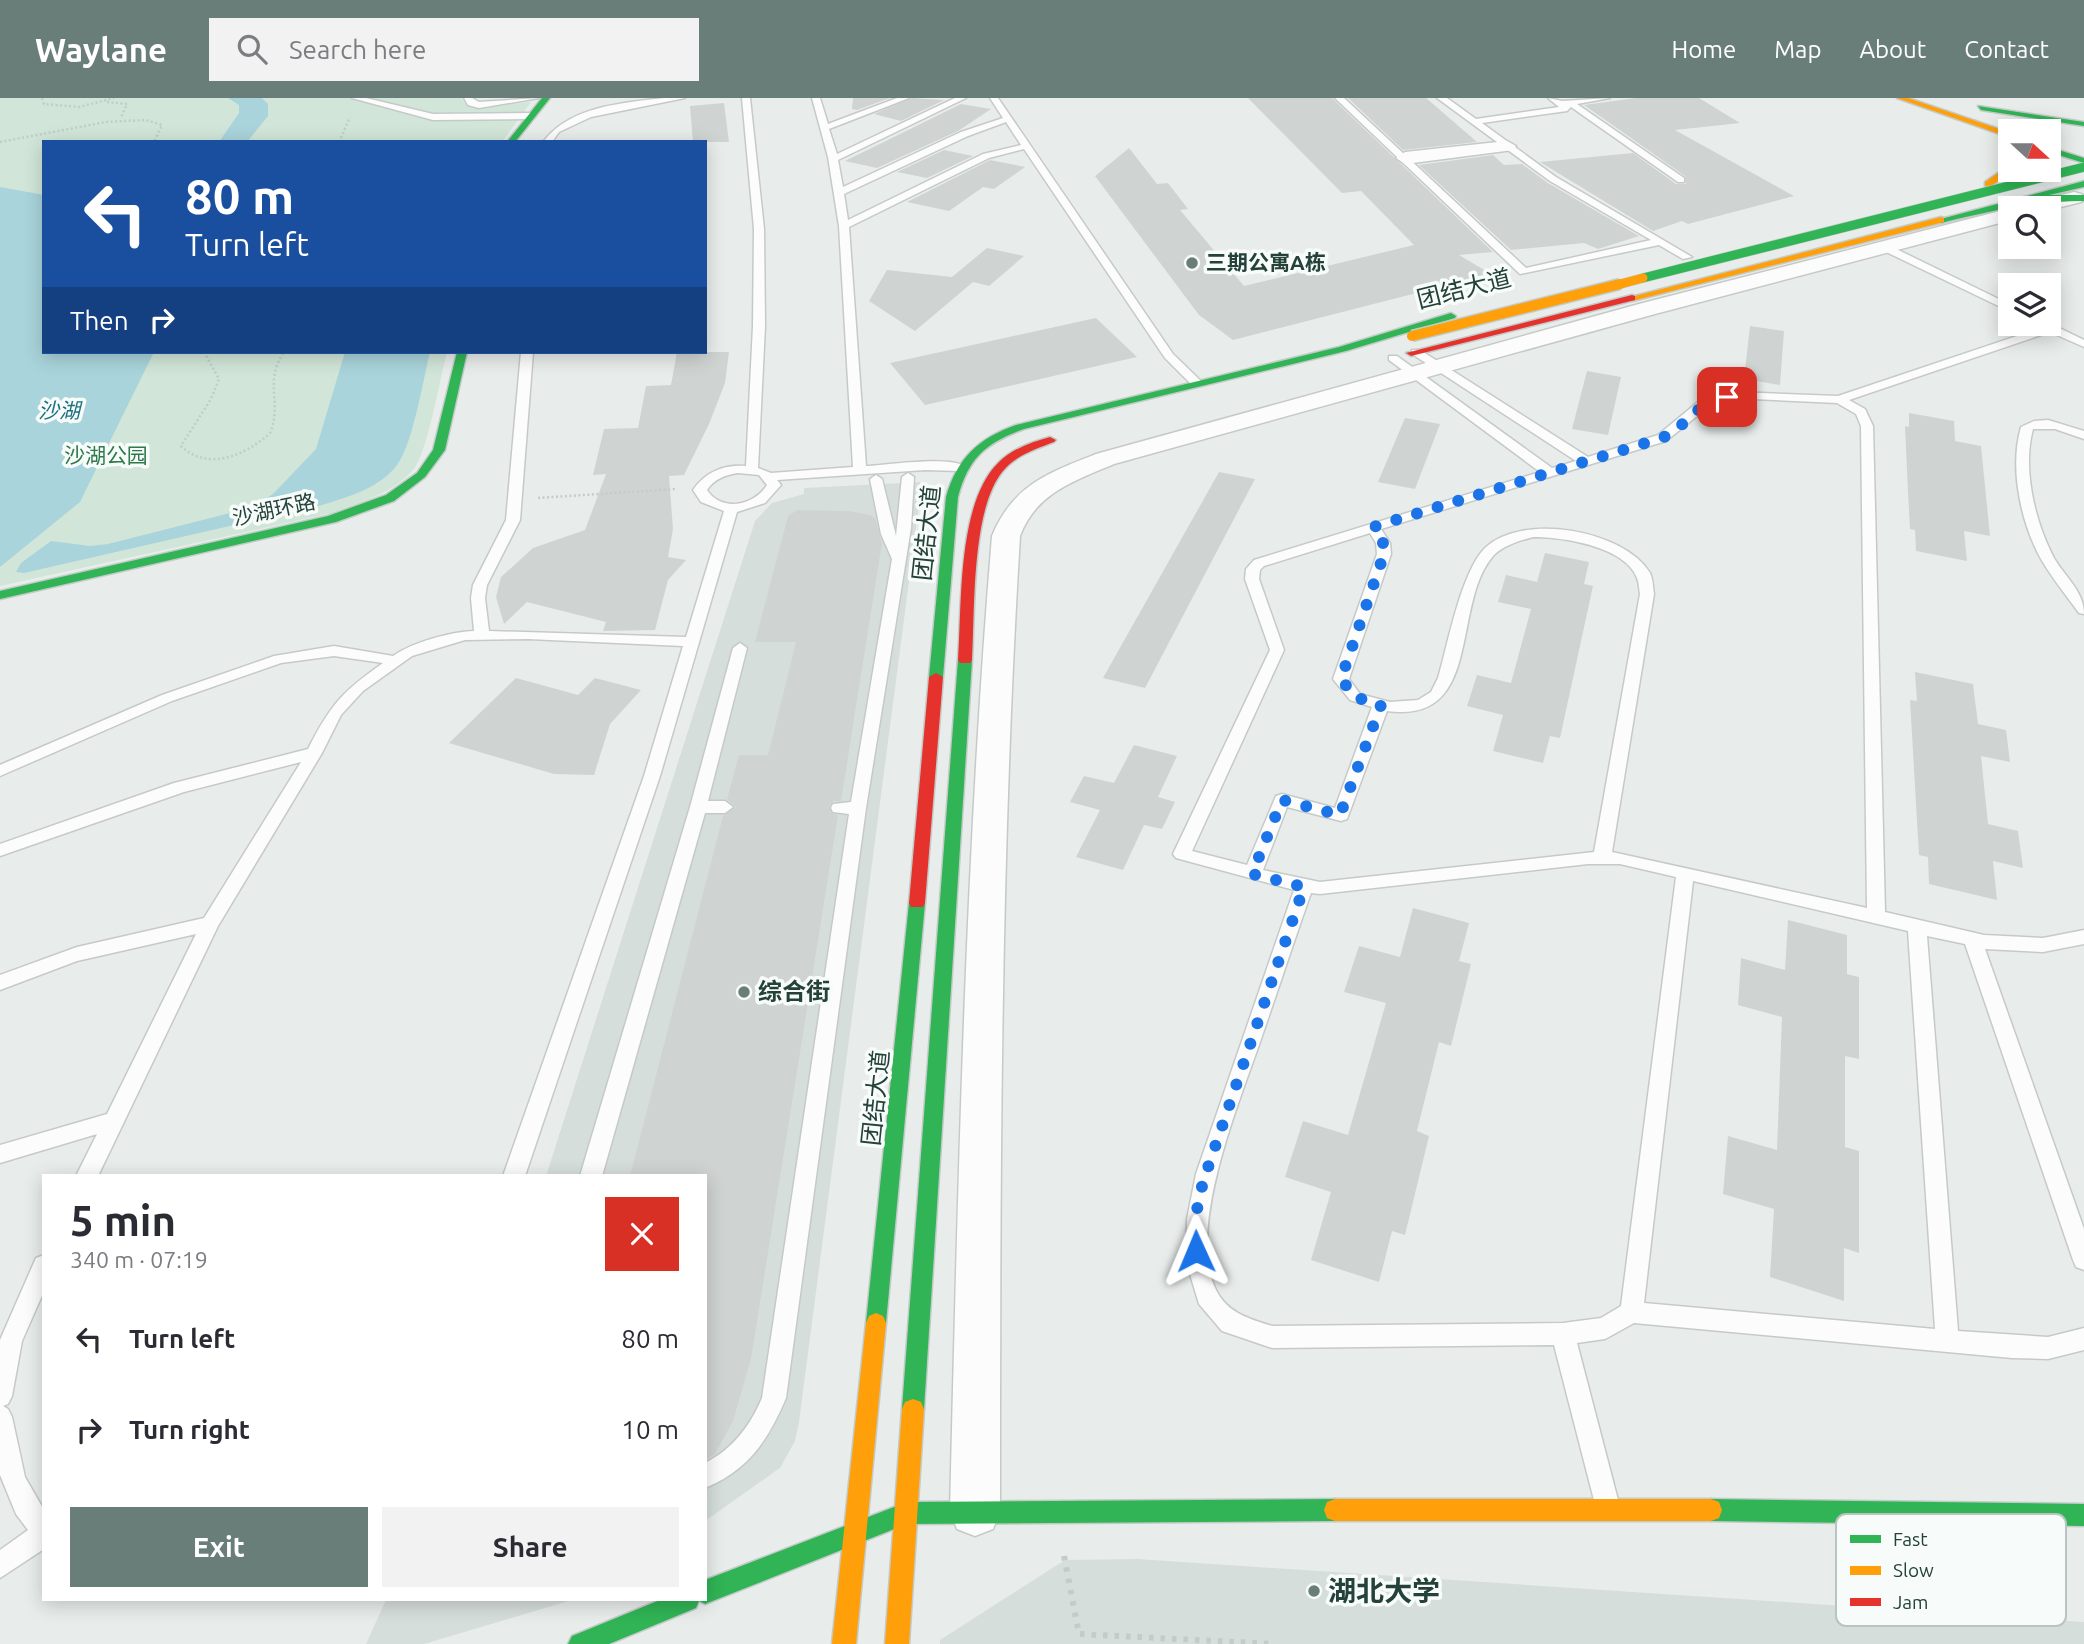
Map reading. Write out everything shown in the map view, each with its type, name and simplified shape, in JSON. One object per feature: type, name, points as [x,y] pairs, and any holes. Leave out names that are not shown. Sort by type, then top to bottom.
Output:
[{"type":"main road","points":[[512,140],[546,98]]},
{"type":"main road","points":[[1901,98],[1998,132]]},
{"type":"main road","points":[[1951,98],[2014,119]]},
{"type":"main road","points":[[1927,107],[1998,144]]},
{"type":"main road","points":[[1981,108],[2084,124]]},
{"type":"main road","points":[[2062,136],[2084,144]]},
{"type":"main road","points":[[2062,154],[2084,162]]},
{"type":"main road","points":[[2062,175],[2084,171]]},
{"type":"main road","points":[[1411,360],[1480,326],[2084,171]]},
{"type":"main road","points":[[1988,184],[1998,177]]},
{"type":"main road","name":"团结大道","points":[[844,1644],[958,472],[972,450],[998,434],[1054,417],[1342,349],[1403,328],[1687,257],[1988,184],[2006,182]]},
{"type":"main road","points":[[1342,349],[1412,336],[2031,182]]},
{"type":"main road","name":"团结大道","points":[[2061,196],[2081,193]]},
{"type":"main road","name":"团结大道","points":[[1411,360],[1998,212]]},
{"type":"main road","name":"沙湖环路","points":[[0,595],[332,519],[390,498],[421,475],[439,450],[462,354]]},
{"type":"main road","name":"团结大道","points":[[897,1644],[972,565],[983,497],[996,468],[1020,450],[1063,437]]},
{"type":"main road","points":[[707,1591],[907,1513],[1608,1508],[2016,1514]]},
{"type":"main road","points":[[2066,1515],[2084,1515]]},
{"type":"main road","points":[[580,1644],[635,1611],[677,1601]]},
{"type":"street","points":[[1405,158],[1507,146]]},
{"type":"street","points":[[2061,199],[2081,193]]},
{"type":"street","points":[[975,1511],[982,984],[992,730],[1005,548],[1010,526],[1022,505],[1042,489],[1105,459],[1411,360],[1884,247],[1998,212]]},
{"type":"lane","points":[[356,98],[433,117],[530,116]]},
{"type":"lane","points":[[468,98],[471,103],[479,105],[536,98]]},
{"type":"lane","points":[[548,140],[557,127],[580,117],[681,98]]},
{"type":"lane","points":[[746,98],[759,229],[759,326],[752,469]]},
{"type":"lane","points":[[816,98],[833,159],[844,226],[860,471]]},
{"type":"lane","points":[[824,128],[905,98]]},
{"type":"lane","points":[[833,159],[961,98]]},
{"type":"lane","points":[[994,98],[1169,356],[1197,383]]},
{"type":"lane","points":[[1339,98],[1524,272],[1658,242]]},
{"type":"lane","points":[[1441,98],[1574,192],[1687,257]]},
{"type":"lane","points":[[1560,101],[1606,98]]},
{"type":"lane","points":[[1473,122],[1567,108],[1560,101]]},
{"type":"lane","points":[[1560,101],[1681,180]]},
{"type":"lane","points":[[839,192],[896,169],[972,130],[1008,119]]},
{"type":"lane","points":[[844,226],[985,156],[1027,146]]},
{"type":"lane","points":[[1884,247],[1998,303]]},
{"type":"lane","points":[[2061,333],[2084,344]]},
{"type":"lane","points":[[2017,336],[1839,398],[1821,401],[1739,397],[1713,399],[1670,435],[1263,561],[1253,569],[1252,579],[1277,650],[1182,854],[1304,887],[1320,888],[1602,857],[1685,873],[1972,939],[2043,945],[2084,937]]},
{"type":"lane","points":[[482,635],[476,599],[479,584],[507,536],[513,520],[527,354]]},
{"type":"lane","points":[[1411,360],[1587,462]]},
{"type":"lane","points":[[1411,360],[1550,473]]},
{"type":"lane","points":[[1839,398],[1861,412],[1867,426],[1877,917]]},
{"type":"lane","points":[[2084,435],[2056,426],[2033,424],[2027,427],[2023,436],[2021,457],[2038,539],[2048,559],[2084,610]]},
{"type":"lane","points":[[771,482],[763,499],[732,507],[711,503],[703,497],[702,488],[712,476],[724,471],[752,469],[771,482],[876,479],[958,472]]},
{"type":"lane","points":[[771,482],[860,471],[958,472]]},
{"type":"lane","points":[[707,1475],[748,1448],[761,1430],[774,1398],[849,808],[904,528],[908,477]]},
{"type":"lane","points":[[876,479],[888,534],[898,558]]},
{"type":"lane","points":[[515,1174],[652,776],[732,507]]},
{"type":"lane","points":[[1373,527],[1383,543],[1384,554],[1341,679],[1355,697],[1381,705],[1402,708],[1422,705],[1443,689],[1477,569],[1484,554],[1509,538],[1544,534],[1582,538],[1619,552],[1644,575],[1647,594],[1602,857]]},
{"type":"lane","points":[[88,1174],[210,924],[314,753],[334,713],[344,701],[393,660],[443,640],[482,635],[693,642]]},
{"type":"lane","points":[[592,1174],[698,807],[740,648]]},
{"type":"lane","points":[[0,771],[167,698],[279,659],[334,652],[393,660]]},
{"type":"lane","points":[[1252,874],[1282,800],[1340,815],[1381,705]]},
{"type":"lane","points":[[0,850],[180,787],[314,753]]},
{"type":"lane","points":[[698,807],[725,807]]},
{"type":"lane","points":[[1632,1312],[1685,873]]},
{"type":"lane","points":[[1304,887],[1199,1196],[1196,1251],[1199,1273],[1214,1308],[1240,1331],[1272,1337],[1563,1334],[1605,1328],[1632,1312],[2048,1349],[2084,1339]]},
{"type":"lane","points":[[0,983],[58,959],[107,945],[210,924]]},
{"type":"lane","points":[[1917,926],[1947,1342]]},
{"type":"lane","points":[[1972,939],[2084,1260]]},
{"type":"lane","points":[[0,1154],[115,1120]]},
{"type":"lane","points":[[0,1396],[5,1344],[42,1269]]},
{"type":"lane","points":[[1563,1334],[1608,1508]]},
{"type":"lane","points":[[0,1417],[9,1466],[26,1504],[42,1526]]},
{"type":"lane","points":[[0,1565],[42,1535]]},
{"type":"path","points":[[42,98],[44,104],[65,107],[103,102],[127,104],[121,118]]},
{"type":"path","points":[[103,102],[114,98]]},
{"type":"path","points":[[0,142],[57,135],[121,118],[140,118],[162,125],[154,140]]},
{"type":"path","points":[[205,354],[219,379],[209,407],[181,446],[191,455],[219,459],[239,454],[271,433],[277,409],[270,379],[272,367],[282,354]]},
{"type":"path","points":[[514,500],[702,488]]},
{"type":"path","points":[[1060,1511],[1065,1560],[1079,1634],[1274,1644]]},
{"type":"shaded area","points":[[922,482],[799,1422],[795,1441],[780,1468],[707,1520],[707,1174],[547,1174],[755,521],[772,503],[804,494],[804,488]]},
{"type":"shaded area","name":"湖北大学","points":[[1138,1559],[1836,1605],[1836,1626],[2066,1626],[2066,1621],[2084,1622],[2084,1644],[940,1644],[940,1640],[1065,1560]]},
{"type":"shaded area","points":[[386,1601],[569,1601],[424,1644],[366,1644]]},
{"type":"green space","name":"沙湖公园","points":[[0,98],[461,98],[466,105],[487,107],[531,102],[503,140],[42,140],[42,354],[447,354],[426,441],[417,464],[401,482],[379,494],[332,513],[0,586]]},
{"type":"water","points":[[228,98],[262,98],[268,104],[268,116],[249,140],[220,140],[239,113],[239,105]]},
{"type":"water","name":"沙湖","points":[[0,187],[42,195],[42,354],[153,354],[80,502],[0,567]]},
{"type":"water","points":[[344,354],[430,354],[417,411],[403,455],[390,473],[373,486],[322,505],[24,573],[16,572],[21,563],[51,541],[90,546],[108,544],[250,508],[273,494],[316,449]]},
{"type":"building","points":[[853,98],[890,98],[857,110],[852,109]]},
{"type":"building","points":[[912,98],[944,100],[901,121],[874,114]]},
{"type":"building","points":[[1248,98],[1332,98],[1493,252],[1459,255],[1491,274],[1233,340],[1199,315],[1095,176],[1129,148],[1157,184],[1168,183],[1188,209],[1180,210],[1244,286],[1414,245],[1361,191],[1342,193]]},
{"type":"building","points":[[1348,98],[1426,98],[1477,142],[1403,150]]},
{"type":"building","points":[[1636,98],[1699,98],[1740,123],[1675,130],[1794,196],[1688,224],[1682,221],[1653,231],[1540,162],[1633,153],[1676,184],[1686,184],[1685,176],[1584,105]]},
{"type":"building","points":[[724,103],[729,142],[693,140],[690,106]]},
{"type":"building","points":[[961,104],[991,109],[958,131],[877,168],[845,161]]},
{"type":"building","points":[[944,150],[973,156],[927,178],[897,172]]},
{"type":"building","points":[[1493,155],[1504,165],[1522,164],[1548,183],[1639,236],[1598,249],[1584,243],[1511,250],[1419,165]]},
{"type":"building","points":[[990,160],[1025,167],[994,189],[983,187],[949,211],[907,202]]},
{"type":"building","points":[[987,248],[1024,256],[989,286],[973,282],[915,331],[869,301],[887,270],[952,277]]},
{"type":"building","points":[[1096,318],[1137,357],[925,405],[890,363]]},
{"type":"building","points":[[1750,326],[1784,331],[1780,385],[1744,379]]},
{"type":"building","points":[[729,352],[725,383],[709,424],[684,475],[669,476],[673,529],[668,557],[686,560],[668,580],[655,630],[603,631],[606,622],[527,602],[504,624],[496,597],[501,577],[533,548],[585,530],[606,474],[593,475],[604,429],[638,428],[646,386],[671,385],[677,354]]},
{"type":"building","points":[[1587,371],[1621,377],[1608,435],[1572,429]]},
{"type":"building","points":[[1909,413],[1954,421],[1955,441],[1981,446],[1990,536],[1964,531],[1967,561],[1916,551],[1915,530],[1910,529],[1908,492],[1905,426],[1909,427]]},
{"type":"building","points":[[1405,418],[1440,424],[1415,489],[1378,482]]},
{"type":"building","points":[[1219,472],[1255,479],[1145,688],[1103,678]]},
{"type":"building","name":"综合街","points":[[797,510],[849,511],[870,515],[875,518],[882,543],[841,801],[833,801],[829,807],[831,813],[838,815],[751,1359],[733,1421],[715,1454],[707,1459],[707,1174],[631,1174],[723,816],[736,807],[727,799],[739,755],[768,755],[796,642],[755,642],[788,516]]},
{"type":"building","points":[[1545,553],[1589,562],[1584,584],[1593,586],[1560,738],[1550,736],[1543,763],[1493,751],[1503,715],[1467,706],[1477,675],[1511,683],[1531,609],[1498,602],[1506,575],[1537,582]]},
{"type":"building","points":[[1915,672],[1973,684],[1978,724],[2006,730],[2010,762],[1981,756],[1988,824],[2018,831],[2023,868],[1993,861],[1997,900],[1929,884],[1928,857],[1919,855],[1910,700],[1917,701]]},
{"type":"building","points":[[516,678],[578,695],[595,678],[641,690],[610,724],[594,775],[554,774],[449,743]]},
{"type":"building","points":[[1134,745],[1177,756],[1158,797],[1175,802],[1162,829],[1144,825],[1123,870],[1076,857],[1100,810],[1070,802],[1084,776],[1114,783]]},
{"type":"building","points":[[1413,908],[1469,923],[1459,961],[1471,964],[1451,1046],[1439,1042],[1417,1131],[1429,1136],[1405,1235],[1392,1231],[1379,1282],[1311,1260],[1331,1192],[1285,1177],[1303,1121],[1348,1135],[1386,1003],[1344,992],[1359,946],[1400,957]]},
{"type":"building","points":[[1788,920],[1847,935],[1847,974],[1859,977],[1859,1059],[1845,1056],[1845,1147],[1859,1151],[1859,1253],[1844,1248],[1844,1301],[1770,1277],[1774,1209],[1723,1194],[1728,1136],[1777,1150],[1782,1017],[1738,1005],[1741,958],[1785,970]]},
{"type":"traffic: fast","points":[[513,140],[546,98]]},
{"type":"traffic: fast","points":[[1981,108],[2084,124]]},
{"type":"traffic: fast","points":[[2062,153],[2084,161]]},
{"type":"traffic: fast","points":[[1643,278],[2084,167]]},
{"type":"traffic: fast","points":[[1941,220],[2084,184]]},
{"type":"traffic: fast","points":[[1989,208],[2047,198],[2084,198]]},
{"type":"traffic: fast","points":[[936,677],[952,497],[967,461],[984,444],[1020,427],[1342,349],[1451,316]]},
{"type":"traffic: fast","points":[[0,595],[332,519],[390,498],[421,475],[439,450],[462,354]]},
{"type":"traffic: fast","points":[[913,1409],[965,660]]},
{"type":"traffic: fast","points":[[876,1323],[917,903]]},
{"type":"traffic: fast","points":[[707,1591],[907,1513],[1335,1510]]},
{"type":"traffic: fast","points":[[1711,1510],[2009,1514]]},
{"type":"traffic: fast","points":[[2066,1515],[2084,1515]]},
{"type":"traffic: fast","points":[[580,1644],[686,1601]]},
{"type":"traffic: slow","points":[[1901,98],[1998,132]]},
{"type":"traffic: slow","points":[[1988,184],[1998,177]]},
{"type":"traffic: slow","points":[[1632,298],[1941,220]]},
{"type":"traffic: slow","points":[[1412,336],[1643,278]]},
{"type":"traffic: slow","points":[[844,1644],[876,1323]]},
{"type":"traffic: slow","points":[[897,1644],[913,1409]]},
{"type":"traffic: slow","points":[[1335,1510],[1711,1510]]},
{"type":"traffic: jam","points":[[1411,353],[1632,298]]},
{"type":"traffic: jam","points":[[965,660],[974,536],[986,490],[995,473],[1006,461],[1050,440]]},
{"type":"traffic: jam","points":[[917,903],[936,677]]},
{"type":"place","name":"三期公寓A栋","points":[[1192,263]]},
{"type":"place","name":"综合街","points":[[744,992]]},
{"type":"place","name":"湖北大学","points":[[1314,1591]]},
{"type":"route","points":[[1196,1251],[1196,1214],[1203,1182],[1304,887],[1252,874],[1282,800],[1340,815],[1381,705],[1355,697],[1348,692],[1341,679],[1384,554],[1383,543],[1373,527],[1662,438],[1680,427],[1709,400],[1727,397]]}]
